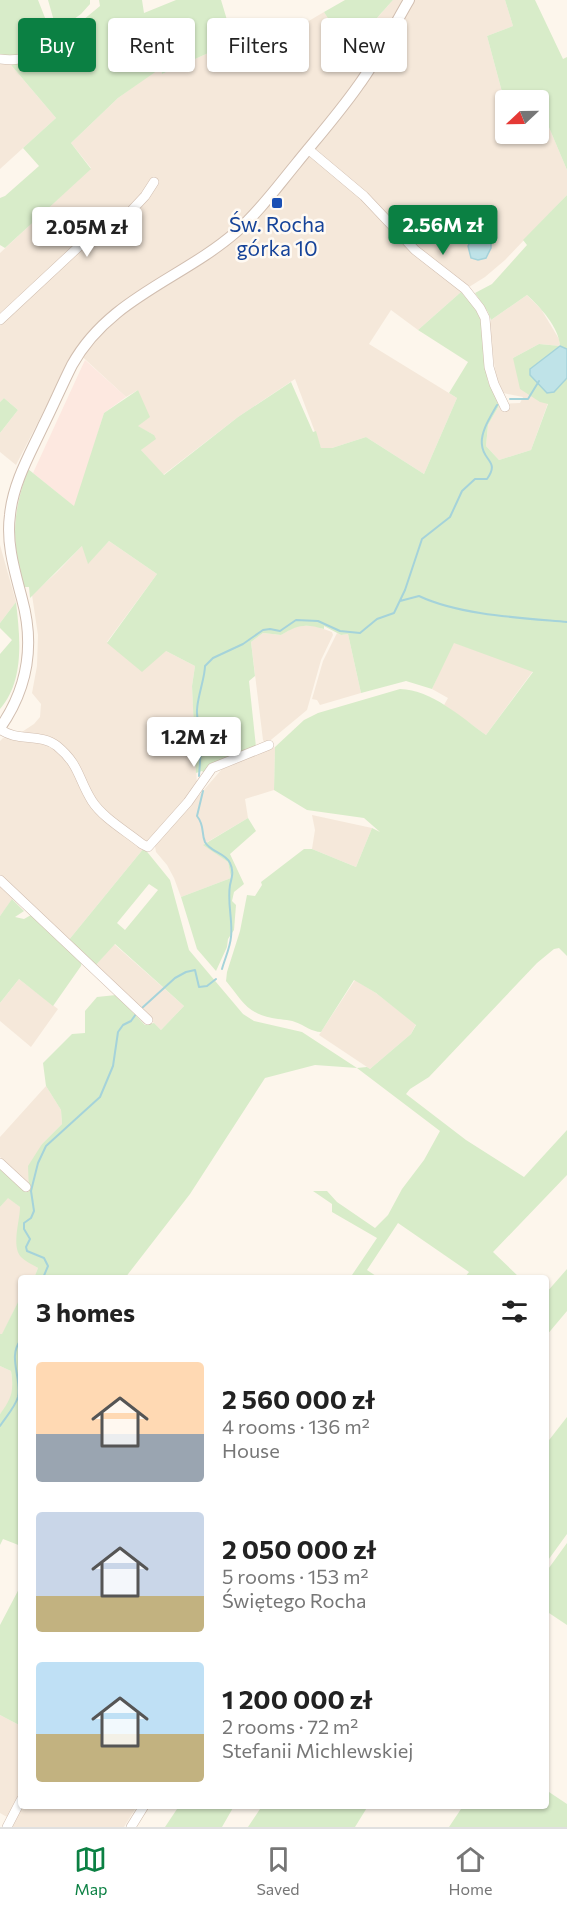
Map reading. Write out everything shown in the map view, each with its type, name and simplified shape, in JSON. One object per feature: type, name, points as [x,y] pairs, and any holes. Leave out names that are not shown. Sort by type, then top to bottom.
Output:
[{"type":"street","points":[[269,745],[212,768],[188,802],[148,847],[97,807],[76,767],[59,747],[53,743],[12,735],[0,728],[18,699],[29,657],[27,617],[9,543],[10,514],[28,458],[73,363],[90,340],[110,318],[235,233],[262,205],[358,87],[409,0]]},
{"type":"street","points":[[0,59],[18,60]]},
{"type":"street","points":[[308,149],[364,196],[415,250],[459,283],[480,308],[485,318],[489,367],[505,407]]},
{"type":"street","points":[[0,320],[88,238],[131,211],[154,182]]},
{"type":"street","points":[[0,880],[148,1020]]},
{"type":"street","points":[[0,1163],[26,1187]]},
{"type":"street","points":[[7,1827],[18,1806]]},
{"type":"street","points":[[131,1827],[142,1809]]},
{"type":"shaded area","points":[[393,0],[505,0],[513,26],[487,36],[502,90],[495,90],[495,144],[549,144],[549,127],[567,170],[567,195],[505,260],[485,277],[461,292],[418,330],[391,310],[369,344],[457,398],[424,474],[366,437],[332,448],[321,448],[295,379],[238,417],[163,475],[141,450],[154,435],[137,426],[138,390],[126,397],[75,350],[16,465],[0,452],[0,433],[18,410],[4,398],[0,402],[0,253],[91,168],[71,143],[118,98],[154,72],[162,72],[162,74],[195,72],[195,59],[207,54],[207,72],[309,72],[309,21],[324,12],[328,18],[321,18],[321,72],[407,72],[407,18],[377,18]]},
{"type":"shaded area","points":[[0,57],[11,65],[56,118],[0,169]]},
{"type":"shaded area","points":[[527,295],[541,309],[559,339],[560,346],[539,344],[513,358],[548,403],[531,450],[499,460],[486,446],[488,425],[500,404],[520,403],[523,397],[503,393],[496,376],[489,328],[491,320]]},
{"type":"shaded area","points":[[85,360],[126,397],[104,413],[75,507],[33,473]]},
{"type":"shaded area","points":[[109,541],[157,574],[107,642],[166,651],[195,666],[192,686],[197,786],[150,841],[142,841],[144,848],[68,941],[17,893],[0,916],[0,741],[3,738],[11,739],[34,724],[40,717],[41,704],[32,693],[37,666],[38,635],[32,595],[83,545],[88,563]]},
{"type":"shaded area","points":[[0,545],[16,602],[0,623]]},
{"type":"shaded area","points":[[296,626],[315,626],[332,632],[333,635],[321,660],[307,710],[266,744],[263,740],[251,642],[263,633],[281,635]]},
{"type":"shaded area","points":[[337,633],[348,634],[361,693],[320,705],[317,700],[312,699],[323,661]]},
{"type":"shaded area","points":[[453,642],[533,671],[486,735],[444,705],[448,698],[432,689]]},
{"type":"shaded area","points":[[275,747],[274,790],[245,799],[248,818],[204,844],[228,862],[231,878],[181,897],[174,878],[156,852],[155,846],[222,769]]},
{"type":"shaded area","points":[[312,815],[372,828],[356,867],[312,849],[315,830]]},
{"type":"shaded area","points":[[114,944],[184,1006],[161,1030],[95,966]]},
{"type":"shaded area","points":[[19,979],[58,1009],[31,1047],[0,1021],[0,1003]]},
{"type":"shaded area","points":[[355,980],[416,1024],[411,1034],[370,1069],[319,1035]]},
{"type":"shaded area","points":[[46,1086],[61,1110],[62,1124],[42,1144],[28,1184],[0,1157],[0,1137]]},
{"type":"shaded area","points":[[8,1197],[20,1207],[18,1231],[21,1256],[38,1268],[35,1275],[18,1275],[18,1302],[2,1335],[0,1334],[0,1207]]},
{"type":"shaded area","points":[[0,1366],[11,1371],[13,1387],[10,1402],[0,1414]]},
{"type":"shaded area","points":[[0,1715],[18,1724],[18,1809],[135,1809],[124,1827],[11,1827],[14,1821],[0,1813]]},
{"type":"green space","points":[[0,0],[38,0],[45,18],[18,18],[18,57],[0,55]]},
{"type":"green space","points":[[48,0],[90,0],[90,4],[75,18],[53,18]]},
{"type":"green space","points":[[99,0],[142,0],[144,13],[176,0],[221,0],[226,18],[207,18],[207,54],[195,59],[195,18],[108,18],[108,72],[155,72],[118,98],[71,143],[91,169],[5,248],[0,245],[0,198],[39,166],[23,148],[56,118],[11,65],[18,63],[18,72],[96,72],[96,18],[86,18],[100,6]]},
{"type":"green space","points":[[345,0],[393,0],[377,18],[328,18],[324,12]]},
{"type":"green space","points":[[505,0],[535,0],[563,59],[567,57],[567,170],[549,127],[549,90],[502,90],[487,36],[513,26]]},
{"type":"green space","points":[[567,195],[567,956],[559,948],[554,949],[537,963],[429,1077],[406,1094],[466,1140],[524,1177],[567,1130],[567,1175],[493,1252],[517,1275],[466,1275],[469,1272],[398,1223],[367,1270],[374,1275],[352,1275],[377,1238],[332,1212],[332,1204],[313,1191],[327,1191],[337,1202],[375,1228],[388,1215],[402,1189],[424,1160],[440,1131],[357,1068],[370,1069],[411,1034],[416,1025],[376,993],[354,980],[321,1032],[292,1021],[256,1013],[241,1000],[226,981],[247,895],[255,896],[262,885],[261,882],[304,849],[312,849],[356,867],[372,828],[380,832],[364,818],[307,810],[274,790],[275,747],[304,720],[318,713],[400,689],[435,699],[486,735],[533,672],[454,643],[432,689],[406,681],[361,693],[348,634],[341,635],[324,626],[324,629],[312,626],[297,627],[281,635],[263,633],[251,642],[255,676],[249,681],[256,747],[204,773],[202,771],[196,773],[192,686],[195,666],[166,651],[142,672],[107,643],[157,574],[109,541],[88,564],[82,546],[30,598],[29,587],[24,587],[17,555],[16,514],[28,469],[74,506],[104,413],[138,390],[150,417],[138,426],[154,435],[156,439],[141,450],[164,475],[238,417],[291,382],[313,432],[316,431],[321,448],[332,448],[366,437],[424,474],[457,398],[449,393],[468,362],[418,330],[461,292],[482,316],[488,382],[500,404],[488,425],[486,446],[499,460],[531,450],[548,404],[540,402],[520,389],[513,358],[539,344],[560,346],[559,339],[548,318],[527,295],[491,320],[475,293],[492,284],[527,245],[523,240]]},
{"type":"green space","points":[[4,398],[18,410],[0,433],[0,402]]},
{"type":"green space","points":[[16,602],[19,629],[17,672],[14,685],[0,709],[0,654],[12,640],[0,628],[0,623]]},
{"type":"green space","points":[[248,818],[256,831],[230,854],[244,884],[234,892],[232,901],[236,905],[234,930],[228,939],[227,947],[216,971],[197,949],[181,897],[231,878],[228,862],[203,845]]},
{"type":"green space","points":[[144,848],[170,880],[189,950],[243,1014],[254,1021],[302,1032],[357,1068],[315,1065],[265,1078],[190,1194],[127,1275],[35,1275],[38,1268],[21,1257],[18,1252],[17,1233],[20,1207],[8,1198],[0,1207],[0,1168],[29,1192],[28,1166],[42,1144],[62,1124],[61,1110],[46,1086],[43,1063],[72,1034],[85,1033],[85,1011],[97,997],[116,995],[145,1025],[154,1023],[161,1030],[184,1006],[115,944],[95,966],[68,941]],"holes":[[[149,884],[158,890],[125,930],[117,923]]]},
{"type":"green space","points":[[12,899],[24,911],[15,917],[24,919],[31,915],[82,961],[81,966],[53,1006],[19,979],[0,1003],[0,916]]},
{"type":"green space","points":[[567,1269],[567,1311],[549,1332],[549,1290]]},
{"type":"green space","points":[[18,1302],[18,1545],[3,1539],[0,1545],[0,1414],[10,1399],[12,1384],[11,1371],[0,1366],[0,1334]]},
{"type":"green space","points":[[567,1417],[567,1534],[549,1559],[549,1440]]},
{"type":"green space","points":[[567,1543],[567,1625],[549,1613],[549,1568]]},
{"type":"green space","points":[[18,1591],[18,1724],[0,1715],[0,1625]]},
{"type":"green space","points":[[549,1792],[567,1804],[567,1827],[449,1827],[461,1809],[549,1809]]},
{"type":"green space","points":[[177,1809],[232,1809],[222,1827],[165,1827]]},
{"type":"green space","points":[[260,1809],[366,1809],[355,1827],[248,1827]]},
{"type":"water","points":[[483,233],[491,238],[491,248],[486,258],[478,260],[471,258],[468,246],[472,238]]},
{"type":"water","points":[[560,346],[567,349],[567,378],[554,392],[547,393],[530,375],[530,369]]},
{"type":"waterway","points":[[510,399],[528,399],[539,381]]},
{"type":"waterway","points":[[199,776],[201,748],[205,735],[197,717],[197,710],[205,666],[213,658],[243,644],[263,630],[280,631],[296,620],[318,621],[340,631],[360,633],[377,619],[394,613],[405,590],[422,539],[450,517],[462,491],[475,479],[487,479],[491,473],[492,468],[483,450],[482,440],[486,424],[497,405]]},
{"type":"waterway","points":[[400,601],[419,596],[472,612],[567,622]]},
{"type":"waterway","points":[[203,791],[197,816],[205,842],[228,860],[232,871],[229,892],[231,937],[222,969]]},
{"type":"waterway","points":[[142,1008],[175,978],[186,972],[195,970],[199,987],[207,986],[216,979]]},
{"type":"waterway","points":[[44,1275],[48,1266],[44,1258],[27,1251],[26,1247],[30,1239],[24,1229],[24,1223],[31,1218],[34,1211],[31,1191],[38,1163],[46,1146],[100,1097],[113,1066],[118,1032],[136,1014]]},
{"type":"waterway","points":[[18,1344],[15,1360],[18,1382]]},
{"type":"waterway","points":[[0,1426],[18,1397]]},
{"type":"place","name":"Św. Rocha górka 10","points":[[277,203]]}]
